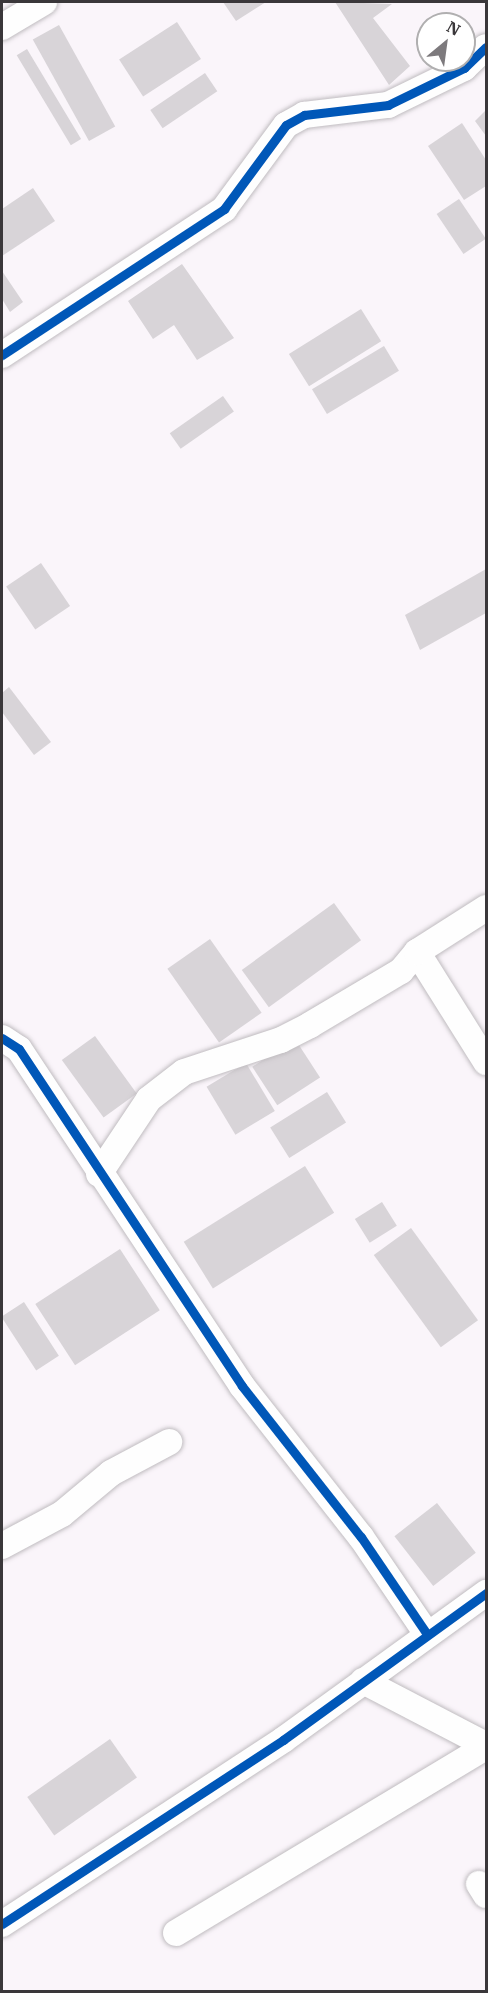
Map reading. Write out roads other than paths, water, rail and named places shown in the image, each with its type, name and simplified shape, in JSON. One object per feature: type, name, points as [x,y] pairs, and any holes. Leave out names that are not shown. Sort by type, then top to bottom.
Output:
[{"type":"street","points":[[2,27],[44,2]]},
{"type":"street","points":[[2,355],[224,209],[286,125],[304,115],[388,105],[464,68],[486,47]]},
{"type":"street","points":[[99,1174],[149,1099],[184,1072],[281,1040],[401,971],[417,952],[486,908]]},
{"type":"street","points":[[417,952],[486,1062]]},
{"type":"street","points":[[2,1038],[20,1049],[99,1174],[242,1386],[361,1537],[427,1634]]},
{"type":"street","points":[[2,1546],[62,1514],[111,1473],[169,1442]]},
{"type":"street","points":[[2,1924],[283,1740],[486,1593]]},
{"type":"street","points":[[363,1681],[486,1746]]},
{"type":"street","points":[[176,1933],[486,1746]]}]
